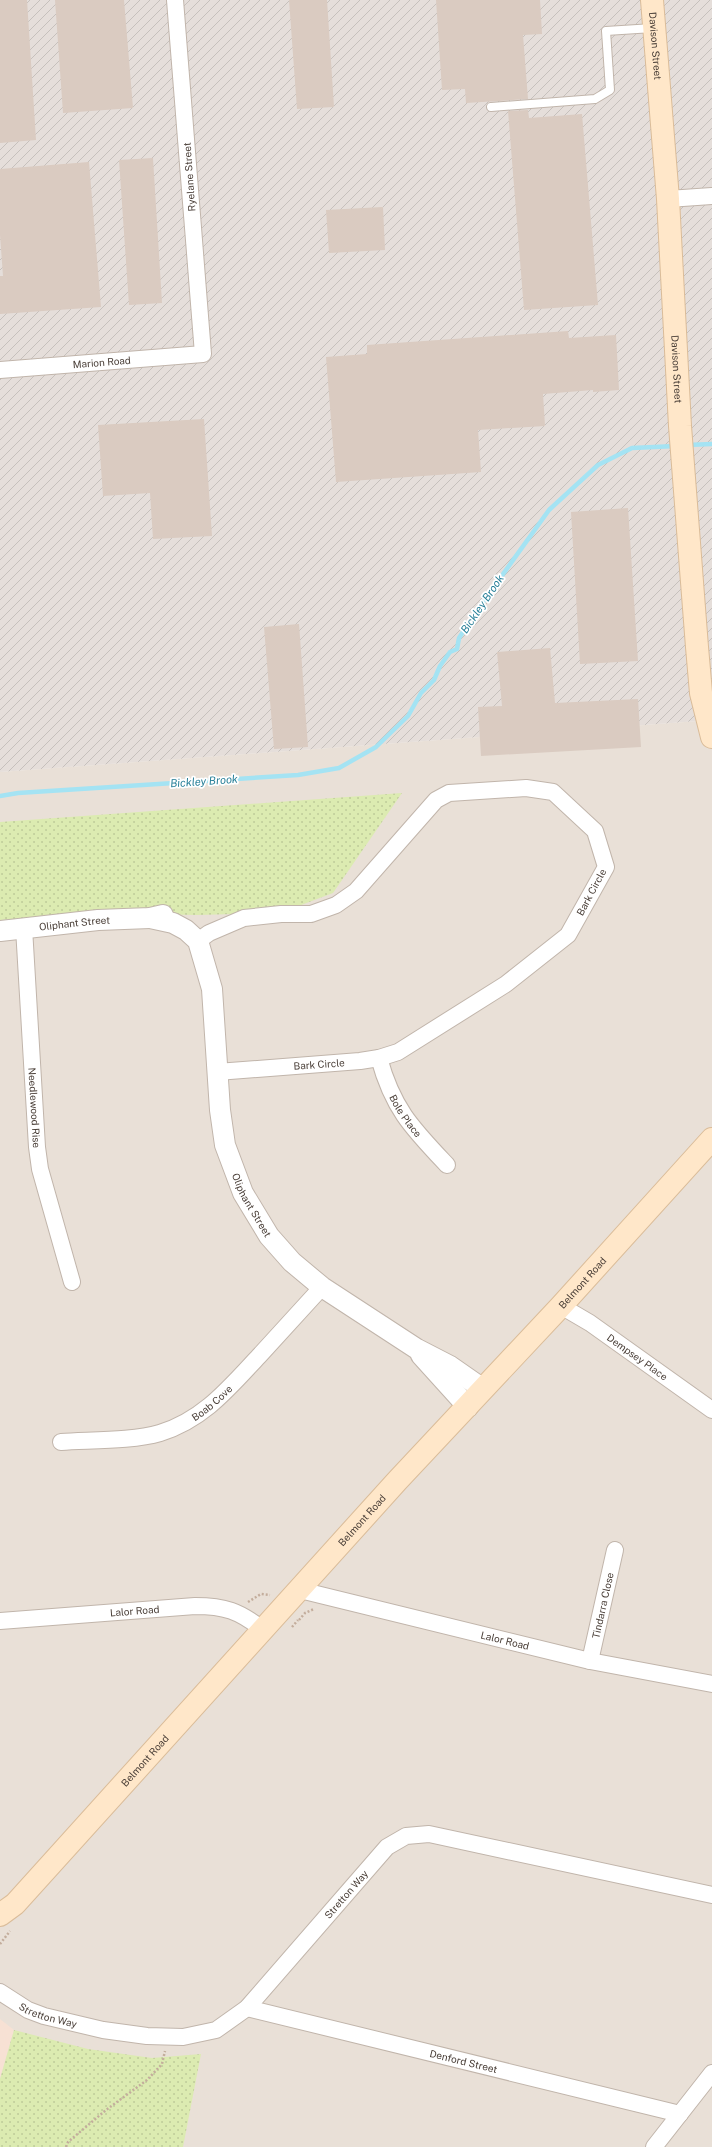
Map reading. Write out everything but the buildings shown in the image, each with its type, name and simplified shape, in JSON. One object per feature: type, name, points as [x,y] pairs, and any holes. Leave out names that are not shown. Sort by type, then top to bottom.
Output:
[{"type":"main road","name":"Davison Street","points":[[652,0],[668,199],[680,426],[701,693],[712,736]]},
{"type":"main road","name":"Belmont Road","points":[[7,1920],[262,1629],[300,1590],[397,1481],[468,1407],[483,1388],[561,1306],[712,1139]]},
{"type":"street","name":"Ryelane Street","points":[[175,0],[203,354]]},
{"type":"street","points":[[668,199],[712,196]]},
{"type":"street","name":"Marion Road","points":[[0,370],[203,354]]},
{"type":"street","name":"Bark Circle","points":[[203,937],[244,918],[281,914],[311,914],[336,905],[356,891],[436,800],[449,793],[526,788],[554,792],[595,831],[606,867],[568,935],[506,984],[398,1052],[379,1058],[217,1072]]},
{"type":"street","name":"Oliphant Street","points":[[0,931],[98,920],[150,918],[175,913],[190,917],[217,955],[218,969],[212,989],[217,1072],[225,1145],[243,1193],[269,1236],[292,1262],[322,1287],[417,1349],[450,1366],[483,1388]]},
{"type":"street","name":"Needlewood Rise","points":[[24,928],[37,1147],[40,1169],[72,1282]]},
{"type":"street","name":"Bole Place","points":[[379,1058],[389,1090],[403,1117],[446,1165]]},
{"type":"street","name":"Boab Cove","points":[[61,1442],[141,1436],[159,1433],[183,1425],[202,1413],[221,1396],[322,1287]]},
{"type":"street","name":"Dempsey Place","points":[[561,1306],[590,1323],[712,1410]]},
{"type":"street","name":"Oliphant Street","points":[[417,1349],[438,1376],[468,1407]]},
{"type":"street","name":"Tindarra Close","points":[[590,1661],[615,1550]]},
{"type":"street","name":"Lalor Road","points":[[300,1590],[590,1661],[712,1684]]},
{"type":"street","name":"Lalor Road","points":[[0,1621],[195,1606],[216,1606],[233,1610],[250,1619],[262,1629]]},
{"type":"street","name":"Stretton Way","points":[[0,1992],[28,2010],[44,2016],[103,2030],[148,2036],[183,2037],[216,2030],[247,2008],[387,1847],[406,1836],[429,1834],[712,1895]]},
{"type":"street","name":"Stretton Way","points":[[0,1980],[14,2001]]},
{"type":"street","name":"Denford Street","points":[[247,2008],[680,2114]]},
{"type":"street","points":[[654,2147],[712,2073]]},
{"type":"lane","points":[[490,107],[595,99],[610,90],[606,31],[654,28]]},
{"type":"path","points":[[0,1944],[5,1936],[7,1920]]},
{"type":"path","points":[[66,2147],[68,2142],[92,2121],[147,2080],[162,2064],[165,2048]]},
{"type":"shaded area","points":[[0,0],[712,0],[712,720],[0,772]]},
{"type":"shaded area","points":[[712,720],[712,2147],[0,2147],[0,772]]},
{"type":"shaded area","points":[[0,2019],[14,2030],[0,2079]]},
{"type":"green space","points":[[402,793],[333,893],[280,913],[197,915],[95,913],[0,920],[0,822]]},
{"type":"green space","points":[[14,2030],[88,2049],[152,2058],[201,2054],[183,2147],[0,2147],[0,2079]]},
{"type":"waterway","name":"Bickley Brook","points":[[687,445],[712,444]]},
{"type":"waterway","name":"Bickley Brook","points":[[0,796],[18,793],[298,775],[339,768],[376,747],[408,716],[421,693],[434,680],[440,666],[450,652],[457,649],[459,638],[478,609],[549,510],[598,465],[632,448],[676,446]]}]
